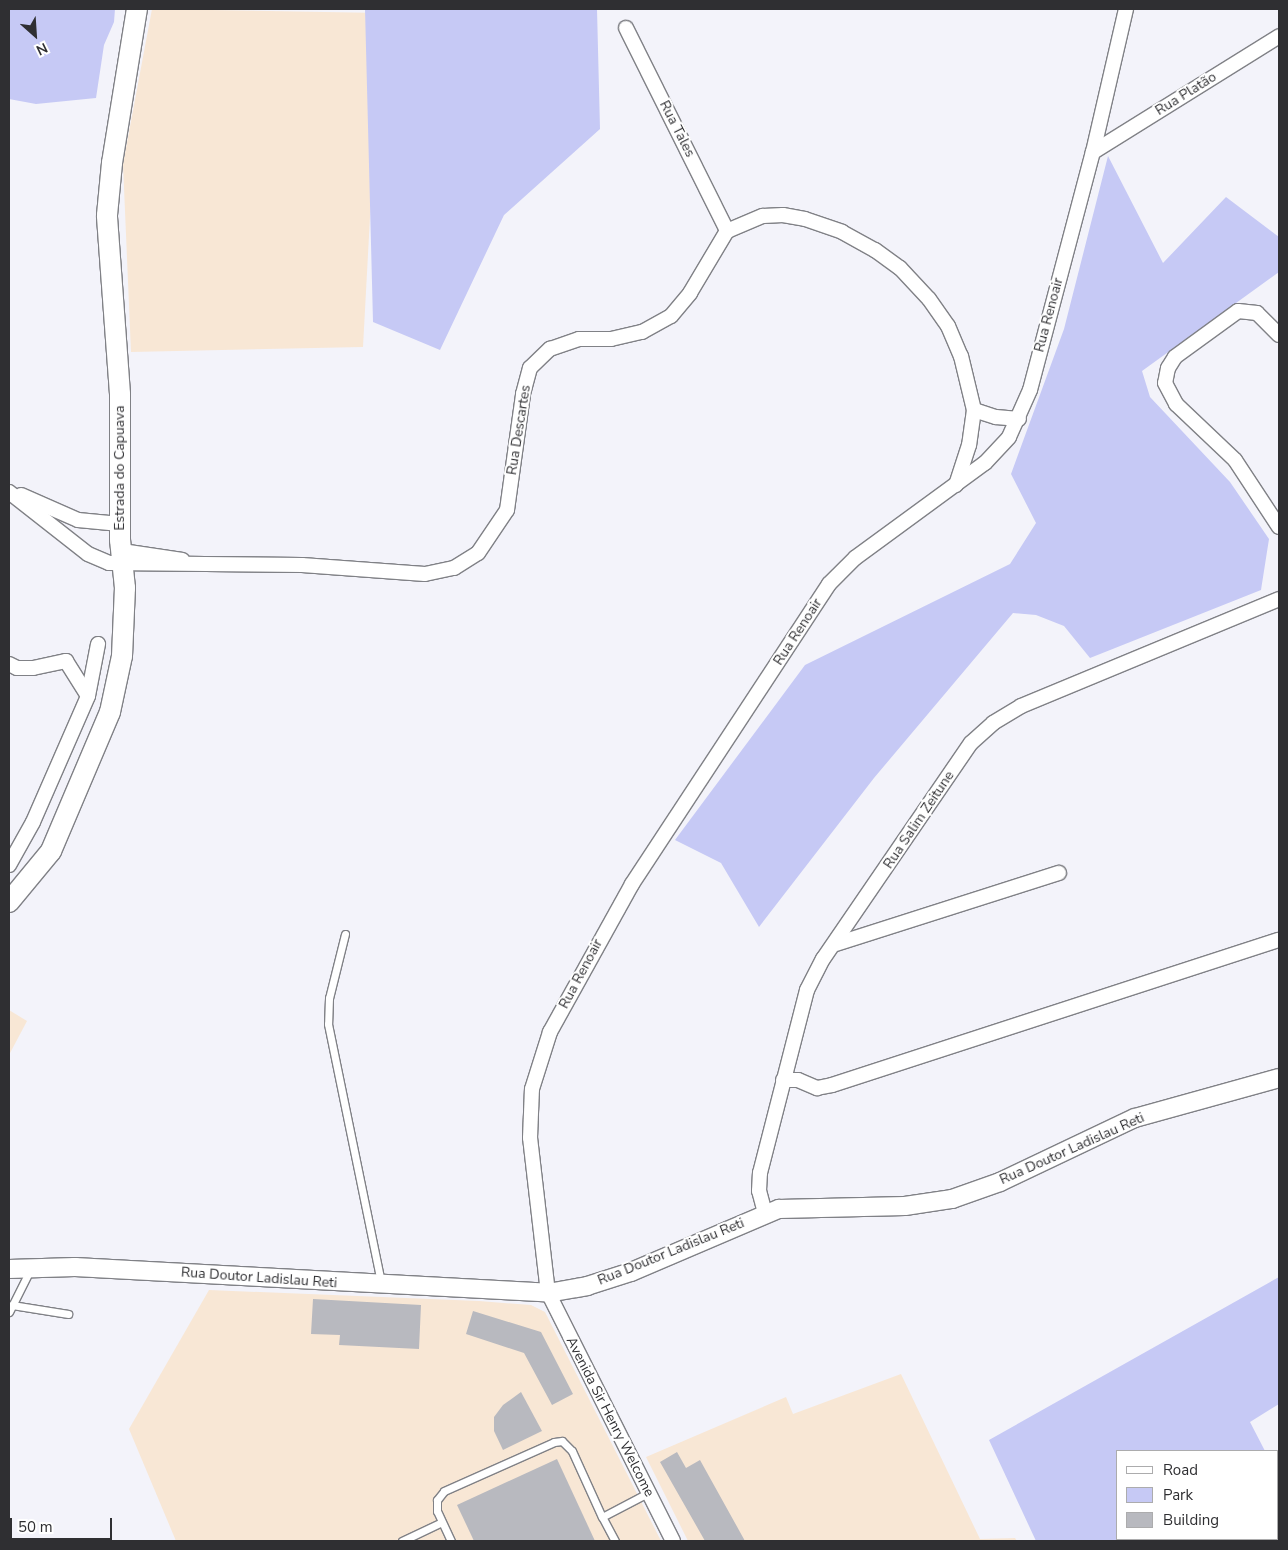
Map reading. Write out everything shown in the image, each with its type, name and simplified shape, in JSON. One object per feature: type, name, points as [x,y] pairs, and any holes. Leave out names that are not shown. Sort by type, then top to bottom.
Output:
[{"type":"main road","name":"Estrada do Capuava","points":[[9,902],[51,851],[110,712],[122,656],[124,558],[120,524],[120,394],[108,215],[112,163],[137,9]]},
{"type":"street","name":"Rua Renoair","points":[[548,1293],[530,1138],[532,1089],[550,1032],[577,979],[632,884],[829,584],[855,558],[985,463],[1009,437],[1019,419],[1030,390],[1093,152],[1126,9]]},
{"type":"street","name":"Rua Tales","points":[[626,28],[727,231]]},
{"type":"street","name":"Rua Platão","points":[[1093,152],[1279,36]]},
{"type":"street","points":[[727,231],[763,216],[806,219],[833,229],[875,250],[900,268],[929,299],[948,326],[961,356],[974,410],[970,445],[956,485]]},
{"type":"street","name":"Rua Descartes","points":[[9,490],[98,560],[164,555],[195,563],[363,568],[425,574],[454,568],[478,553],[507,510],[523,394],[530,368],[550,349],[579,339],[611,339],[642,332],[670,316],[690,293],[727,231]]},
{"type":"street","points":[[1279,335],[1257,313],[1248,310],[1238,311],[1175,357],[1168,368],[1165,383],[1176,404],[1235,460],[1279,527]]},
{"type":"street","points":[[974,410],[996,417],[1019,419]]},
{"type":"street","points":[[9,490],[78,520],[120,524]]},
{"type":"street","name":"Rua Salim Zeitune","points":[[765,1213],[759,1191],[760,1172],[807,990],[823,959],[836,944],[972,743],[993,723],[1021,706],[1279,600]]},
{"type":"street","points":[[9,865],[34,822],[88,696],[98,644]]},
{"type":"street","points":[[9,664],[17,668],[33,668],[66,660],[88,696]]},
{"type":"street","points":[[836,944],[1059,873]]},
{"type":"street","points":[[783,1080],[798,1080],[818,1088],[832,1086],[1279,940]]},
{"type":"street","name":"Rua Doutor Ladislau Reti","points":[[9,1269],[32,1267],[548,1293],[587,1286],[631,1272],[765,1213],[794,1207],[905,1206],[952,1199],[1000,1182],[1135,1118],[1279,1078]]},
{"type":"street","name":"Avenida Sir Henry Welcome","points":[[548,1293],[673,1541]]},
{"type":"lane","points":[[345,934],[329,998],[328,1024],[381,1286]]},
{"type":"lane","points":[[32,1267],[10,1308],[68,1314]]},
{"type":"lane","points":[[451,1541],[437,1511],[437,1500],[444,1492],[562,1441],[572,1451],[615,1541]]},
{"type":"lane","points":[[602,1517],[648,1493]]},
{"type":"lane","points":[[402,1541],[442,1522]]},
{"type":"shaded area","points":[[152,9],[381,13],[363,347],[131,352],[123,164]]},
{"type":"shaded area","points":[[9,1010],[27,1021],[9,1055]]},
{"type":"shaded area","points":[[209,1290],[479,1301],[531,1305],[545,1312],[661,1541],[176,1541],[129,1429]]},
{"type":"shaded area","points":[[901,1374],[980,1539],[1015,1538],[1017,1541],[688,1541],[646,1457],[786,1397],[793,1414]]},
{"type":"green space","points":[[9,9],[115,9],[114,22],[104,45],[96,98],[36,104],[9,99]]},
{"type":"green space","points":[[365,9],[597,9],[600,129],[504,215],[440,350],[373,322]]},
{"type":"green space","points":[[1108,156],[1163,263],[1226,197],[1279,237],[1279,272],[1142,371],[1150,397],[1230,482],[1269,539],[1261,590],[1090,658],[1064,626],[1036,615],[1013,613],[874,778],[759,927],[721,863],[675,840],[805,665],[1010,564],[1036,523],[1011,474],[1064,329]]},
{"type":"green space","points":[[1279,1277],[1279,1404],[1250,1422],[1264,1450],[1116,1450],[1116,1540],[1278,1540],[1278,1508],[1279,1541],[1036,1541],[989,1440]]},
{"type":"building","points":[[313,1299],[421,1305],[419,1349],[339,1345],[340,1335],[311,1334]]},
{"type":"building","points":[[473,1311],[541,1332],[573,1394],[552,1405],[524,1353],[466,1334]]},
{"type":"building","points":[[521,1392],[542,1431],[503,1450],[494,1431],[494,1417],[503,1405]]},
{"type":"building","points":[[677,1452],[686,1468],[700,1460],[745,1541],[705,1541],[660,1462]]},
{"type":"building","points":[[557,1459],[595,1541],[474,1541],[457,1505]]}]
